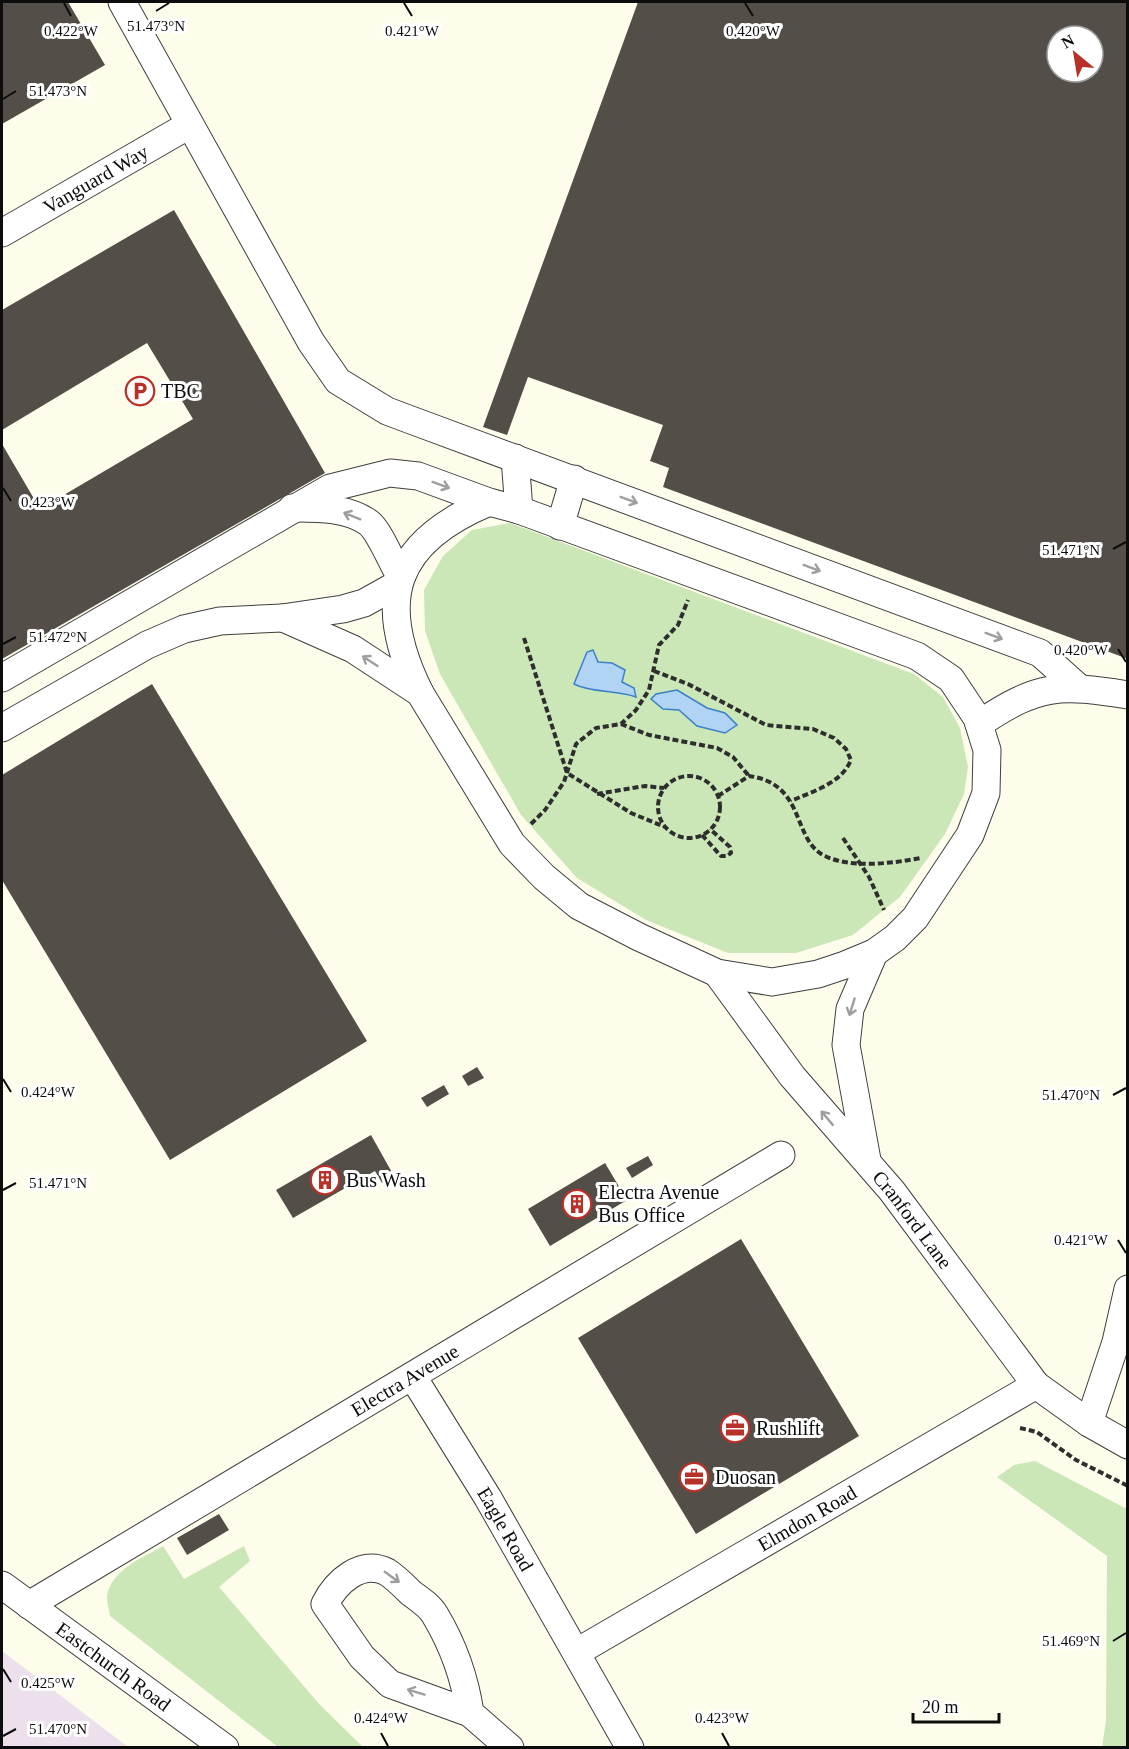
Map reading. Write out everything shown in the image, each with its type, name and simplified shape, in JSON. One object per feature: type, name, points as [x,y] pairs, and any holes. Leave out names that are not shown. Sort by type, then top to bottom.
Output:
[{"type":"lane","points":[[122,2],[311,342],[338,381],[387,411],[1040,653],[1078,687]]},
{"type":"lane","name":"Vanguard Way","points":[[2,233],[189,125]]},
{"type":"lane","points":[[515,458],[519,510]]},
{"type":"lane","points":[[2,678],[291,508],[330,488],[390,473],[418,476],[489,502],[519,510],[917,656],[951,679],[979,724],[987,750],[986,793],[969,835],[915,918],[895,938],[874,953],[818,974],[771,982],[717,973],[639,937],[579,906],[544,877],[512,844],[420,693],[408,669],[396,624],[399,580],[370,524],[348,514],[324,508],[291,508]]},
{"type":"lane","points":[[560,526],[574,480]]},
{"type":"lane","points":[[2,728],[147,645],[184,629],[220,621],[282,618],[344,609],[363,603],[399,580],[426,539],[456,516],[489,502]]},
{"type":"lane","points":[[282,618],[353,650],[420,693]]},
{"type":"lane","points":[[979,724],[1001,709],[1038,691],[1078,687],[1128,695]]},
{"type":"lane","points":[[867,1160],[846,1045],[850,1010],[874,953]]},
{"type":"lane","name":"Cranford Lane","points":[[717,973],[822,1113],[867,1160],[1036,1386],[1089,1423],[1128,1444]]},
{"type":"lane","name":"Electra Avenue","points":[[29,1605],[781,1155]]},
{"type":"lane","points":[[1089,1423],[1116,1342],[1128,1289]]},
{"type":"lane","name":"Eagle Road","points":[[413,1377],[488,1498],[596,1684],[630,1748]]},
{"type":"lane","name":"Elmdon Road","points":[[577,1652],[1036,1386]]},
{"type":"lane","points":[[470,1713],[465,1683],[434,1613],[387,1572],[371,1567],[350,1574],[332,1592],[325,1604],[362,1657],[390,1684],[470,1713],[510,1748]]},
{"type":"lane","name":"Eastchurch Road","points":[[2,1584],[225,1748]]},
{"type":"path","points":[[512,844],[546,810],[564,782],[576,744],[596,728],[621,723],[636,710],[649,690],[659,645],[678,625],[698,576]]},
{"type":"path","points":[[524,638],[567,773],[597,794],[631,813],[683,837],[702,835],[710,829],[720,811],[718,796],[710,783],[691,776],[671,781],[664,788],[658,808],[665,827]]},
{"type":"path","points":[[654,671],[688,684],[766,725],[813,729],[834,738],[846,749],[851,760],[847,770],[827,786],[791,801]]},
{"type":"path","points":[[621,723],[649,735],[717,748],[733,757],[749,776]]},
{"type":"path","points":[[718,796],[749,776],[759,777],[777,787],[791,801],[798,820],[815,849],[824,856],[859,862],[900,862],[923,858],[945,873]]},
{"type":"path","points":[[597,794],[645,786],[664,788]]},
{"type":"path","points":[[702,835],[720,856],[727,856],[731,853],[730,847],[710,829]]},
{"type":"path","points":[[843,838],[885,910]]},
{"type":"path","points":[[1021,1428],[1037,1432],[1076,1460],[1128,1486]]},
{"type":"shaded area","points":[[2,1651],[128,1747],[2,1747]]},
{"type":"green space","points":[[510,523],[914,674],[943,697],[960,728],[968,767],[964,794],[945,834],[900,897],[853,935],[796,953],[728,953],[646,920],[577,878],[521,815],[440,674],[425,631],[424,590],[443,556],[472,530]]},
{"type":"green space","points":[[1035,1461],[1127,1509],[1127,1747],[1102,1747],[1106,1721],[1107,1556],[997,1477],[1014,1465]]},
{"type":"green space","points":[[163,1546],[184,1579],[244,1546],[250,1561],[219,1587],[320,1705],[363,1747],[278,1747],[110,1616],[107,1597],[114,1579],[129,1566]]},
{"type":"water","points":[[593,650],[598,662],[612,663],[625,670],[622,682],[634,688],[636,697],[588,689],[574,684],[587,652]]},
{"type":"water","points":[[677,690],[707,708],[725,713],[737,725],[725,733],[697,726],[679,710],[663,709],[651,699],[656,694]]},
{"type":"building","points":[[2,2],[68,2],[105,65],[2,124]]},
{"type":"building","points":[[638,2],[1128,2],[1128,659],[663,487],[669,468],[650,461],[663,425],[528,377],[507,435],[483,427]]},
{"type":"building","name":"TBC","points":[[174,210],[325,473],[2,659],[2,444],[40,509],[193,419],[147,343],[2,430],[2,310]]},
{"type":"building","points":[[152,684],[367,1041],[170,1160],[2,880],[2,775]]},
{"type":"building","points":[[477,1067],[484,1078],[468,1086],[462,1076]]},
{"type":"building","points":[[444,1085],[449,1094],[427,1107],[421,1098]]},
{"type":"building","name":"Bus Wash","points":[[371,1135],[394,1176],[382,1183],[375,1171],[293,1218],[276,1190]]},
{"type":"building","points":[[648,1156],[653,1165],[632,1178],[626,1168]]},
{"type":"building","name":"Electra Avenue Bus Office","points":[[605,1163],[627,1200],[550,1246],[528,1209]]},
{"type":"building","points":[[741,1239],[859,1436],[696,1534],[578,1338]]},
{"type":"building","points":[[219,1514],[229,1530],[187,1555],[177,1538]]},
{"type":"place","name":"TBC","points":[[140,391]]},
{"type":"place","name":"Bus Wash","points":[[325,1180]]},
{"type":"place","name":"Electra Avenue Bus Office","points":[[577,1204]]},
{"type":"place","name":"Rushlift","points":[[735,1428]]},
{"type":"place","name":"Duosan","points":[[694,1477]]}]
